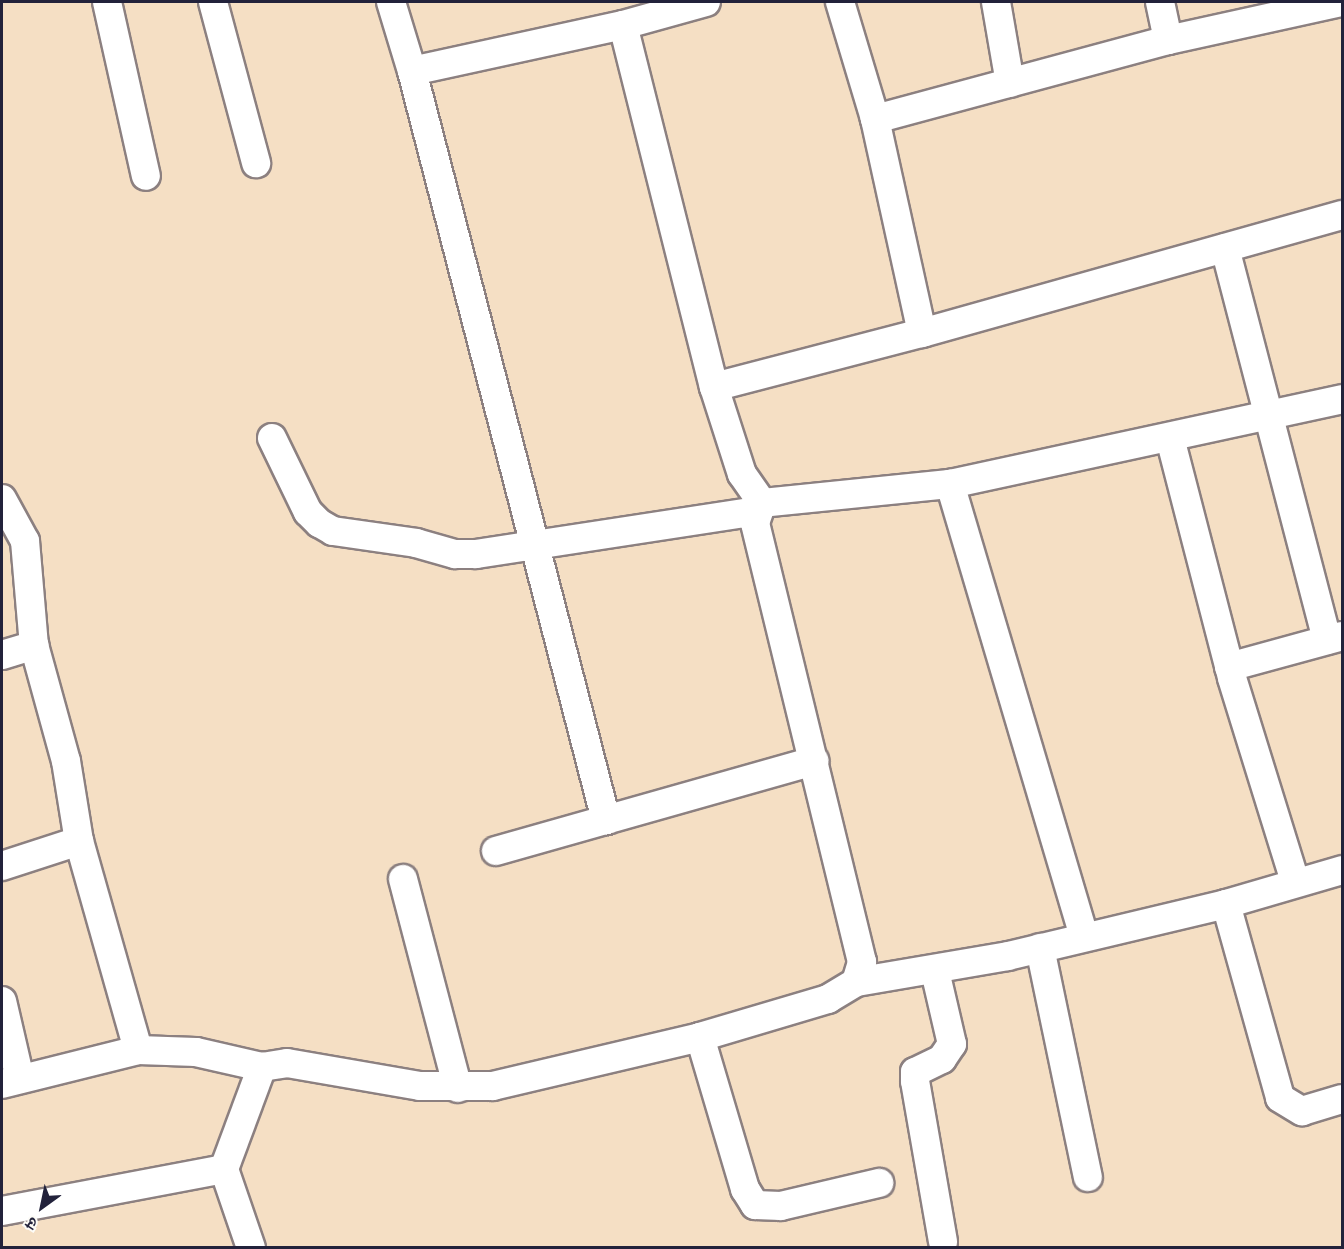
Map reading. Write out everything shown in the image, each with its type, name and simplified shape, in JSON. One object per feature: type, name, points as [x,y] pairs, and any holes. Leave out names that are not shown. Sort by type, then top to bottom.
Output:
[{"type":"street","points":[[107,2],[146,176]]},
{"type":"street","points":[[213,2],[256,163]]},
{"type":"street","points":[[391,2],[412,70],[532,543],[606,820]]},
{"type":"street","points":[[412,70],[623,25],[706,2]]},
{"type":"street","points":[[840,2],[875,119],[922,333]]},
{"type":"street","points":[[996,2],[1011,83]]},
{"type":"street","points":[[1160,2],[1168,40]]},
{"type":"street","points":[[875,119],[1168,40],[1341,2]]},
{"type":"street","points":[[623,25],[714,387],[742,474],[759,507],[754,523],[815,761],[862,962],[856,982]]},
{"type":"street","points":[[714,387],[922,333],[1342,215]]},
{"type":"street","points":[[1225,248],[1269,417],[1335,638],[1229,667]]},
{"type":"street","points":[[272,438],[308,512],[333,531],[416,543],[455,554],[476,554],[759,507],[950,484],[1269,417],[1342,399]]},
{"type":"street","points":[[1170,438],[1229,667],[1295,882]]},
{"type":"street","points":[[950,484],[1084,936]]},
{"type":"street","points":[[2,499],[25,541],[34,645],[66,761],[79,841],[138,1050]]},
{"type":"street","points":[[2,655],[34,645]]},
{"type":"street","points":[[496,851],[815,761]]},
{"type":"street","points":[[2,866],[79,841]]},
{"type":"street","points":[[2,1001],[11,1081],[138,1050],[196,1052],[262,1067],[287,1063],[420,1086],[458,1088],[516,1082],[700,1037],[828,999],[856,982],[935,971],[1040,948],[1226,904],[1342,870]]},
{"type":"street","points":[[403,879],[458,1088]]},
{"type":"street","points":[[1226,904],[1280,1098],[1302,1111],[1342,1099]]},
{"type":"street","points":[[1040,948],[1088,1177]]},
{"type":"street","points":[[935,971],[952,1044],[942,1059],[915,1072],[915,1081],[944,1242]]},
{"type":"street","points":[[700,1037],[745,1189],[755,1205],[781,1206],[879,1183]]},
{"type":"street","points":[[251,1248],[224,1169],[262,1067]]},
{"type":"street","points":[[2,1211],[224,1169]]}]
